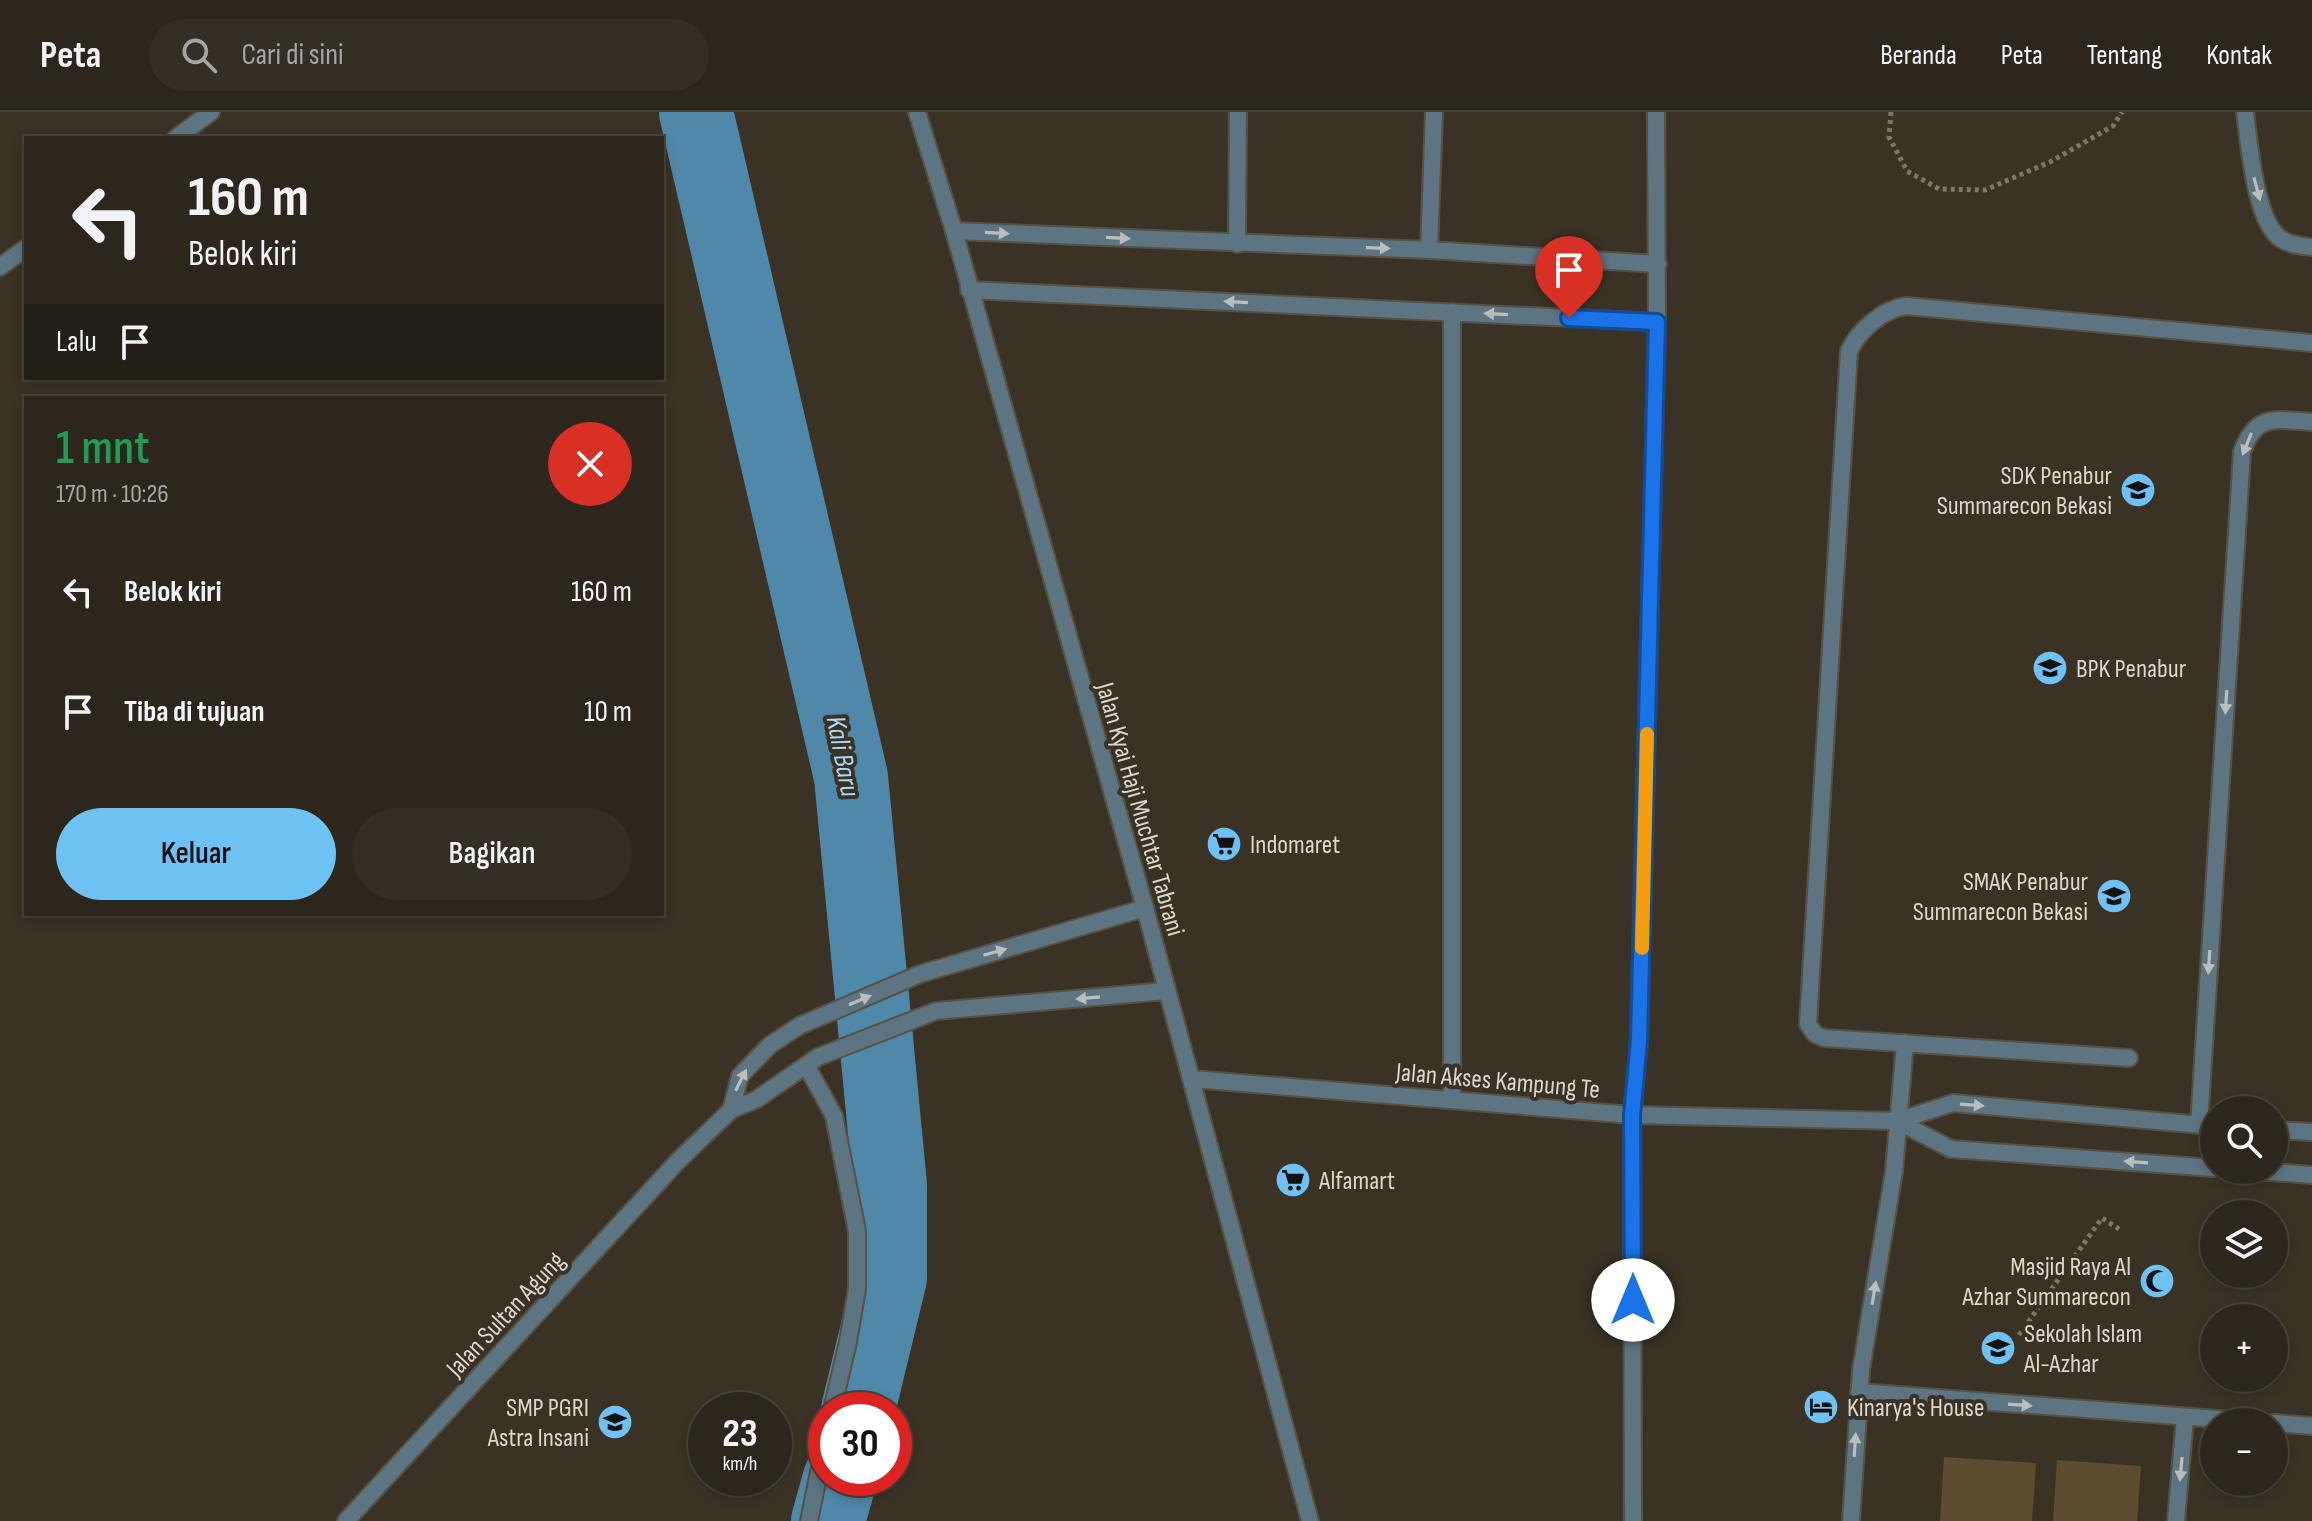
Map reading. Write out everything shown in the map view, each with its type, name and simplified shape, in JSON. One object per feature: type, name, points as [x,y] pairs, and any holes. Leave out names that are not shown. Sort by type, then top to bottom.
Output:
[{"type":"street","points":[[179,136],[211,112]]},
{"type":"street","name":"Jalan Kyai Haji Muchtar Tabrani","points":[[917,112],[954,231],[1145,908],[1310,1521]]},
{"type":"street","points":[[1237,244],[1238,112]]},
{"type":"street","points":[[1429,250],[1434,112]]},
{"type":"street","points":[[1633,1521],[1632,1115],[1639,1041],[1657,322],[1656,112]]},
{"type":"street","points":[[2245,112],[2255,185],[2271,227],[2283,240],[2312,247]]},
{"type":"street","points":[[954,231],[1429,250],[1658,264]]},
{"type":"street","points":[[0,267],[24,249]]},
{"type":"street","points":[[969,290],[1657,322]]},
{"type":"street","points":[[2129,1058],[1824,1038],[1815,1034],[1806,1020],[1849,351],[1880,317],[1892,309],[1906,306],[2312,343]]},
{"type":"street","points":[[1452,312],[1452,1100]]},
{"type":"street","points":[[2208,1096],[2242,452],[2247,437],[2258,424],[2271,420],[2312,422]]},
{"type":"street","points":[[731,1110],[740,1076],[770,1045],[799,1026],[920,974],[1145,908]]},
{"type":"street","points":[[731,1110],[757,1099],[812,1061],[936,1011],[1166,991]]},
{"type":"street","points":[[1851,1521],[1859,1392],[1894,1171],[1905,1043]]},
{"type":"street","points":[[812,1061],[834,1116],[857,1231],[857,1289],[836,1392]]},
{"type":"street","name":"Jalan Akses Kampung Te","points":[[1192,1079],[1632,1115],[1897,1121],[1953,1103],[2200,1124]]},
{"type":"street","name":"Jalan Sultan Agung","points":[[346,1521],[699,1140],[731,1110]]},
{"type":"street","name":"Jalan Akses Kampung Te","points":[[1897,1121],[1951,1149],[2200,1167]]},
{"type":"street","points":[[2288,1131],[2312,1132]]},
{"type":"street","points":[[2288,1173],[2312,1175]]},
{"type":"street","points":[[1859,1392],[2200,1418]]},
{"type":"street","points":[[2176,1521],[2185,1417]]},
{"type":"street","points":[[2288,1424],[2312,1426]]},
{"type":"street","points":[[809,1521],[814,1496]]},
{"type":"path","points":[[1891,112],[1889,137],[1907,171],[1939,189],[1985,190],[2050,162],[2113,126],[2122,112]]},
{"type":"path","points":[[2019,1335],[2102,1218],[2119,1229]]},
{"type":"shaded area","points":[[1944,1457],[2036,1463],[2032,1521],[1940,1521]]},
{"type":"shaded area","points":[[2057,1460],[2141,1466],[2137,1521],[2053,1521]]},
{"type":"waterway","name":"Kali Baru","points":[[696,112],[851,777],[890,1185],[890,1278],[862,1392]]},
{"type":"waterway","name":"Kali Baru","points":[[828,1521],[835,1496]]},
{"type":"slow traffic","points":[[1642,948],[1647,734]]},
{"type":"place","name":"SDK Penabur Summarecon Bekasi","points":[[2138,490]]},
{"type":"place","name":"BPK Penabur","points":[[2050,668]]},
{"type":"place","name":"Indomaret","points":[[1224,844]]},
{"type":"place","name":"SMAK Penabur Summarecon Bekasi","points":[[2114,896]]},
{"type":"place","name":"Alfamart","points":[[1293,1180]]},
{"type":"place","name":"Masjid Raya Al Azhar Summarecon","points":[[2157,1281]]},
{"type":"place","name":"Sekolah Islam Al-Azhar","points":[[1998,1348]]},
{"type":"place","name":"Kinarya's House","points":[[1821,1407]]},
{"type":"place","name":"SMP PGRI Astra Insani","points":[[615,1422]]},
{"type":"route","points":[[1569,318],[1657,322],[1639,1041],[1632,1115],[1633,1300]]}]
